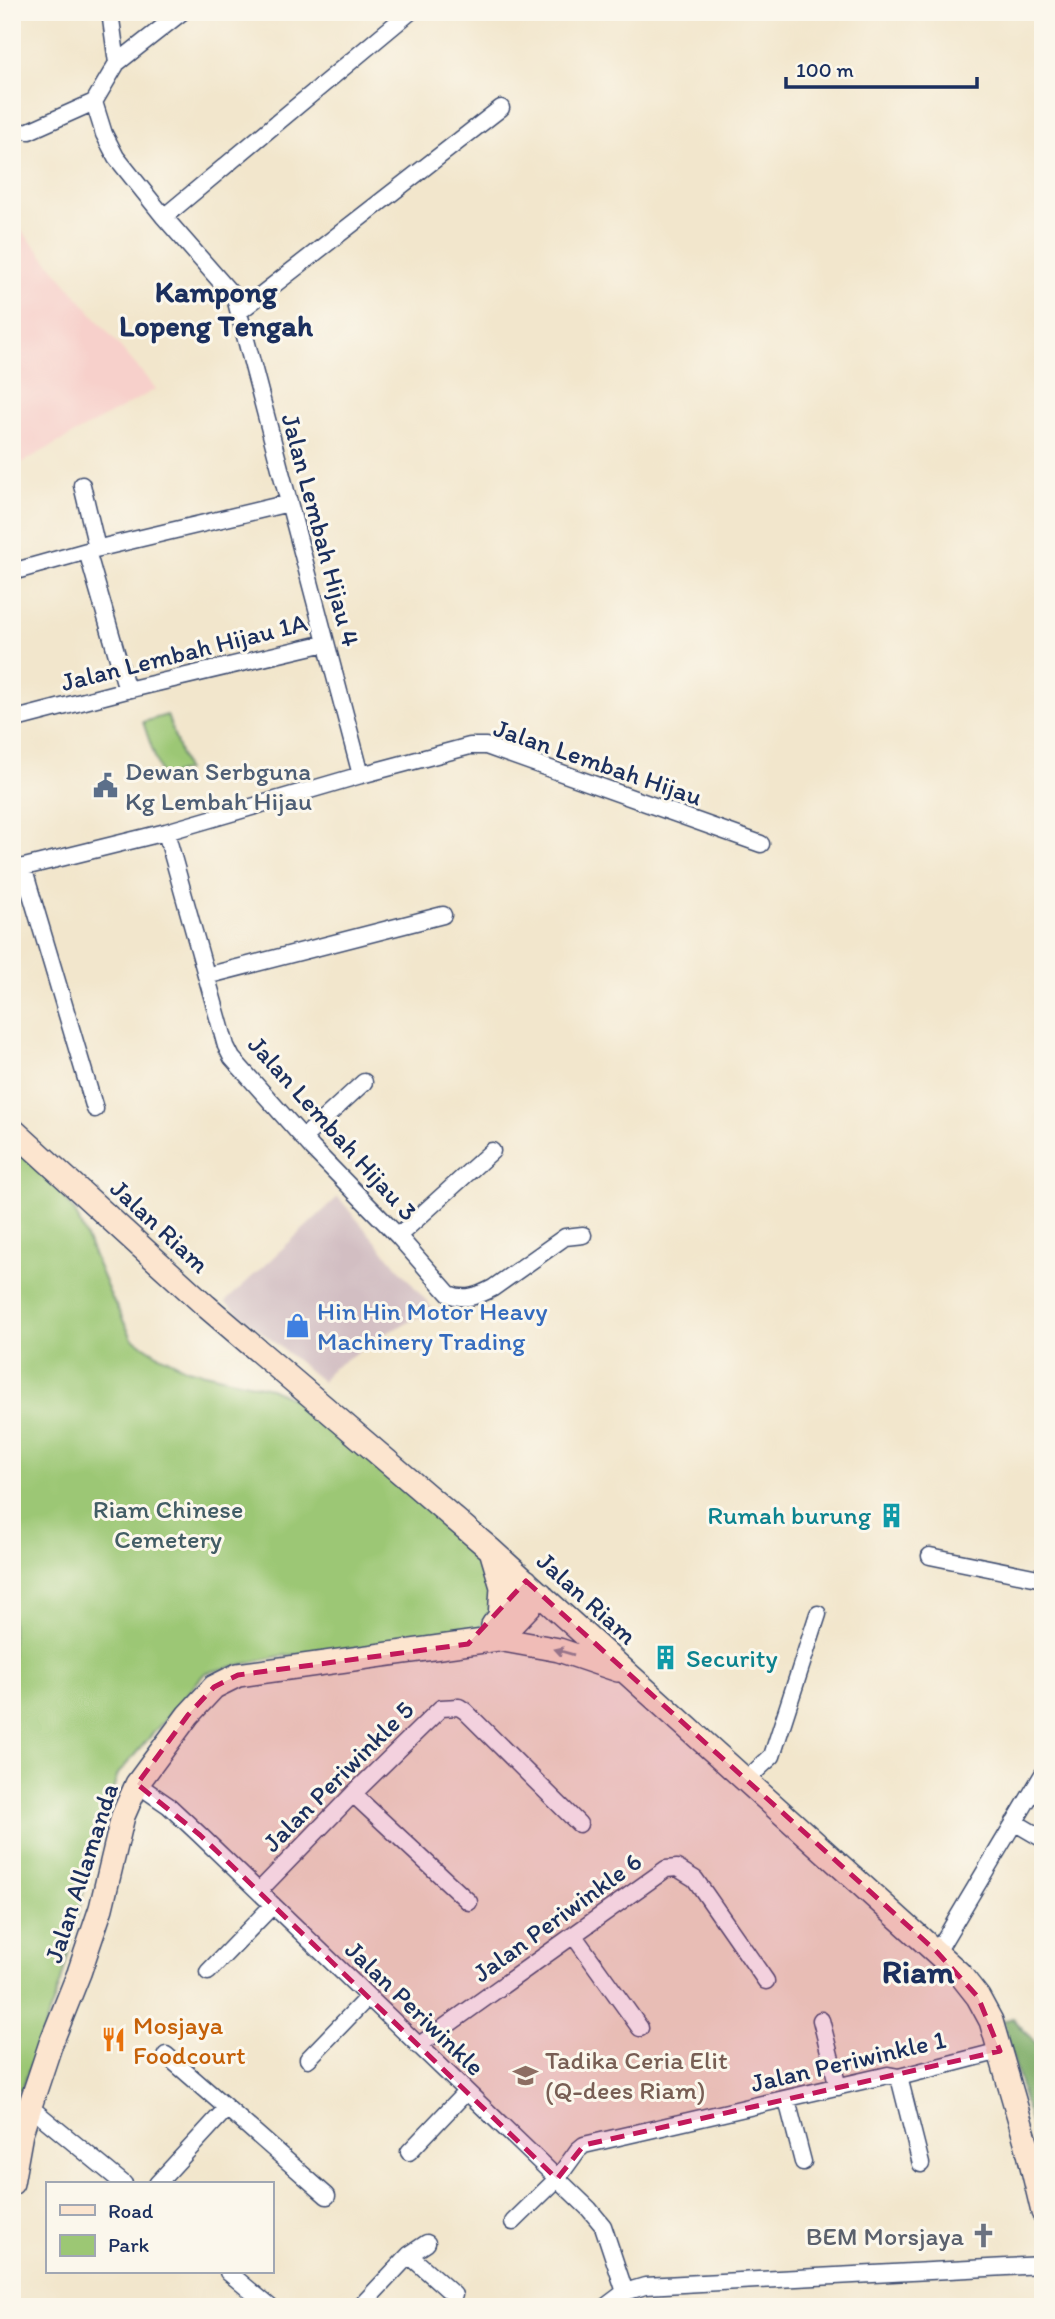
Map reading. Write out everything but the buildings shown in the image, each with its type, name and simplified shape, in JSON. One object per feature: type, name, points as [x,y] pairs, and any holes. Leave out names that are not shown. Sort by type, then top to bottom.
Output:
[{"type":"main road","name":"Jalan Riam","points":[[12,1129],[206,1306],[491,1550],[959,1973],[978,1997],[991,2021],[1043,2213]]},
{"type":"main road","points":[[491,1550],[502,1587],[499,1629]]},
{"type":"main road","points":[[499,1629],[533,1588]]},
{"type":"main road","name":"Jalan Allamanda","points":[[12,2183],[21,2133],[101,1908],[123,1816],[137,1784],[188,1714],[214,1688],[238,1675],[468,1644],[499,1629],[628,1673]]},
{"type":"street","points":[[110,12],[117,63]]},
{"type":"street","points":[[29,131],[94,102],[117,63],[182,12]]},
{"type":"street","points":[[164,217],[410,12]]},
{"type":"street","points":[[94,102],[104,134],[116,157],[164,217],[231,291],[237,305],[501,108]]},
{"type":"street","name":"Jalan Lembah Hijau 4","points":[[237,305],[361,775]]},
{"type":"street","points":[[82,485],[92,550],[127,690]]},
{"type":"street","points":[[12,572],[289,503]]},
{"type":"street","name":"Jalan Lembah Hijau 1A","points":[[12,720],[326,643]]},
{"type":"street","name":"Jalan Lembah Hijau","points":[[18,868],[166,832],[470,746],[486,746],[761,844]]},
{"type":"street","name":"Jalan Lembah Hijau 3","points":[[166,832],[226,1046],[232,1058],[449,1294],[458,1298],[481,1294],[565,1237],[583,1234]]},
{"type":"street","points":[[18,868],[95,1109]]},
{"type":"street","points":[[206,976],[443,915]]},
{"type":"street","points":[[303,1138],[364,1082]]},
{"type":"street","points":[[398,1236],[492,1151]]},
{"type":"street","points":[[930,1556],[1043,1578]]},
{"type":"street","points":[[746,1780],[772,1756],[818,1614]]},
{"type":"street","name":"Jalan Periwinkle 5","points":[[259,1891],[441,1708],[459,1707],[579,1824]]},
{"type":"street","points":[[937,1952],[1043,1774]]},
{"type":"street","name":"Jalan Periwinkle","points":[[137,1784],[169,1806],[259,1891],[603,2226],[625,2292]]},
{"type":"street","points":[[353,1794],[469,1902]]},
{"type":"street","points":[[1014,1822],[1043,1839]]},
{"type":"street","name":"Jalan Periwinkle 6","points":[[418,2046],[667,1869],[677,1868],[695,1878],[766,1981]]},
{"type":"street","points":[[208,1972],[273,1905]]},
{"type":"street","points":[[574,1936],[640,2028]]},
{"type":"street","points":[[308,2059],[368,1997]]},
{"type":"street","points":[[821,2020],[838,2087]]},
{"type":"street","name":"Jalan Periwinkle 1","points":[[513,2222],[557,2179],[584,2145],[888,2075],[899,2077],[1000,2051]]},
{"type":"street","points":[[166,2055],[327,2196]]},
{"type":"street","points":[[899,2077],[921,2164]]},
{"type":"street","points":[[409,2152],[466,2092]]},
{"type":"street","points":[[788,2100],[803,2162]]},
{"type":"street","points":[[30,2107],[122,2182]]},
{"type":"street","points":[[159,2182],[227,2108]]},
{"type":"street","points":[[360,2307],[409,2255],[426,2242]]},
{"type":"street","points":[[409,2255],[454,2295]]},
{"type":"street","points":[[605,2307],[625,2292],[645,2286],[1043,2265]]},
{"type":"street","points":[[230,2274],[270,2307]]},
{"type":"highlighted area","points":[[526,1581],[937,1952],[978,1997],[1000,2051],[584,2145],[557,2179],[200,1835],[137,1784],[188,1715],[214,1687],[238,1675],[468,1644]]},
{"type":"shaded area","points":[[12,219],[156,389],[12,468]]},
{"type":"shaded area","points":[[338,1197],[434,1310],[382,1335],[328,1372],[323,1382],[225,1302]]},
{"type":"green space","points":[[167,715],[186,770],[162,778],[143,722]]},
{"type":"green space","name":"Riam Chinese Cemetery","points":[[12,1140],[50,1175],[76,1214],[132,1338],[187,1369],[270,1388],[323,1412],[470,1546],[496,1587],[491,1610],[480,1627],[453,1639],[280,1656],[205,1673],[118,1774],[92,1858],[61,1982],[21,2091],[12,2085]]},
{"type":"green space","points":[[1013,2018],[1043,2052],[1043,2155],[1039,2154],[1003,2021]]},
{"type":"place","name":"Dewan Serbguna Kg Lembah Hijau","points":[[105,786]]},
{"type":"place","name":"Hin Hin Motor Heavy Machinery Trading","points":[[297,1326]]},
{"type":"place","name":"Rumah burung","points":[[891,1515]]},
{"type":"place","name":"Security","points":[[666,1658]]},
{"type":"place","name":"Mosjaya Foodcourt","points":[[113,2040]]},
{"type":"place","name":"Tadika Ceria Elit (Q-dees Riam)","points":[[525,2075]]},
{"type":"place","name":"BEM Morsjaya","points":[[984,2236]]},
{"type":"district","name":"Kampong Lopeng Tengah","points":[[216,308]]},
{"type":"district","name":"Riam","points":[[918,1971]]}]
